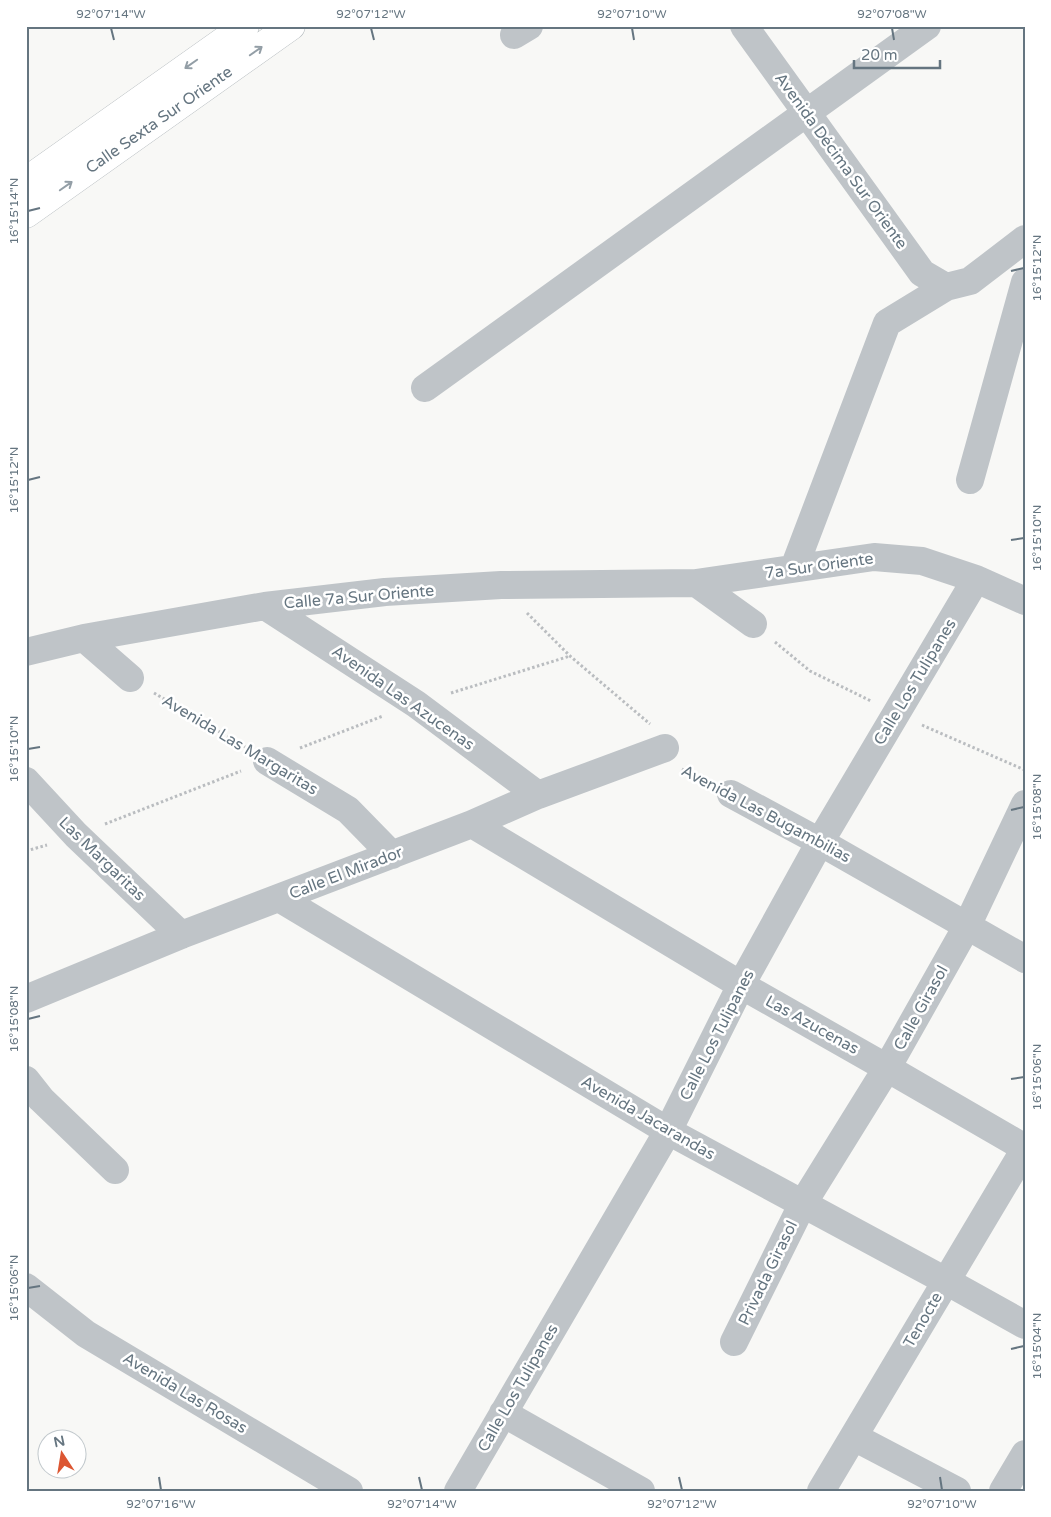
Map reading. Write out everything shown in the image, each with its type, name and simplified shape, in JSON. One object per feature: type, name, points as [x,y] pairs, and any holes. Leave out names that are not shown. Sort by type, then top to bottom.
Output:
[{"type":"main road","name":"Calle Sexta Sur Oriente","points":[[26,181],[245,26]]},
{"type":"main road","name":"Calle Sexta Sur Oriente","points":[[26,214],[291,26]]},
{"type":"street","name":"Avenida Décima Sur Oriente","points":[[744,26],[922,273],[946,287]]},
{"type":"street","points":[[425,388],[927,26]]},
{"type":"street","points":[[794,568],[888,322],[946,287],[970,281],[1025,239]]},
{"type":"street","points":[[970,480],[1025,282]]},
{"type":"street","name":"7a Sur Oriente","points":[[696,583],[874,557],[922,561],[976,579],[1025,601]]},
{"type":"street","name":"Calle Los Tulipanes","points":[[458,1491],[668,1131],[741,985],[820,842],[976,579]]},
{"type":"street","points":[[696,583],[753,624]]},
{"type":"street","name":"Calle 7a Sur Oriente","points":[[26,652],[84,638],[265,606],[385,592],[501,585],[696,583]]},
{"type":"street","name":"Avenida Las Azucenas","points":[[265,606],[416,704],[538,795]]},
{"type":"street","points":[[84,638],[130,678]]},
{"type":"street","name":"Calle El Mirador","points":[[28,996],[181,934],[472,824],[538,795],[665,748]]},
{"type":"street","name":"Avenida Las Margaritas","points":[[267,760],[348,810],[392,855]]},
{"type":"street","name":"Las Margaritas","points":[[26,781],[76,835],[181,934]]},
{"type":"street","name":"Avenida Las Bugambilias","points":[[730,794],[820,842],[1025,959]]},
{"type":"street","name":"Calle Girasol","points":[[802,1204],[888,1068],[967,926],[1025,804]]},
{"type":"street","name":"Las Azucenas","points":[[472,824],[741,985],[888,1068],[1025,1149]]},
{"type":"street","name":"Avenida Jacarandas","points":[[279,898],[668,1131],[1025,1325]]},
{"type":"street","points":[[26,1080],[41,1099],[115,1170]]},
{"type":"street","name":"Tenocte","points":[[822,1491],[1025,1149]]},
{"type":"street","name":"Privada Girasol","points":[[734,1342],[802,1204]]},
{"type":"street","name":"Avenida Las Rosas","points":[[26,1287],[86,1334],[349,1491]]},
{"type":"street","points":[[503,1413],[641,1491]]},
{"type":"street","points":[[854,1437],[957,1491]]},
{"type":"street","points":[[1003,1491],[1025,1454]]},
{"type":"path","name":"Avenida Las Bugambilias","points":[[501,585],[570,656],[654,727],[675,765],[730,794]]},
{"type":"path","name":"Avenida Las Margaritas","points":[[130,678],[267,760]]}]
